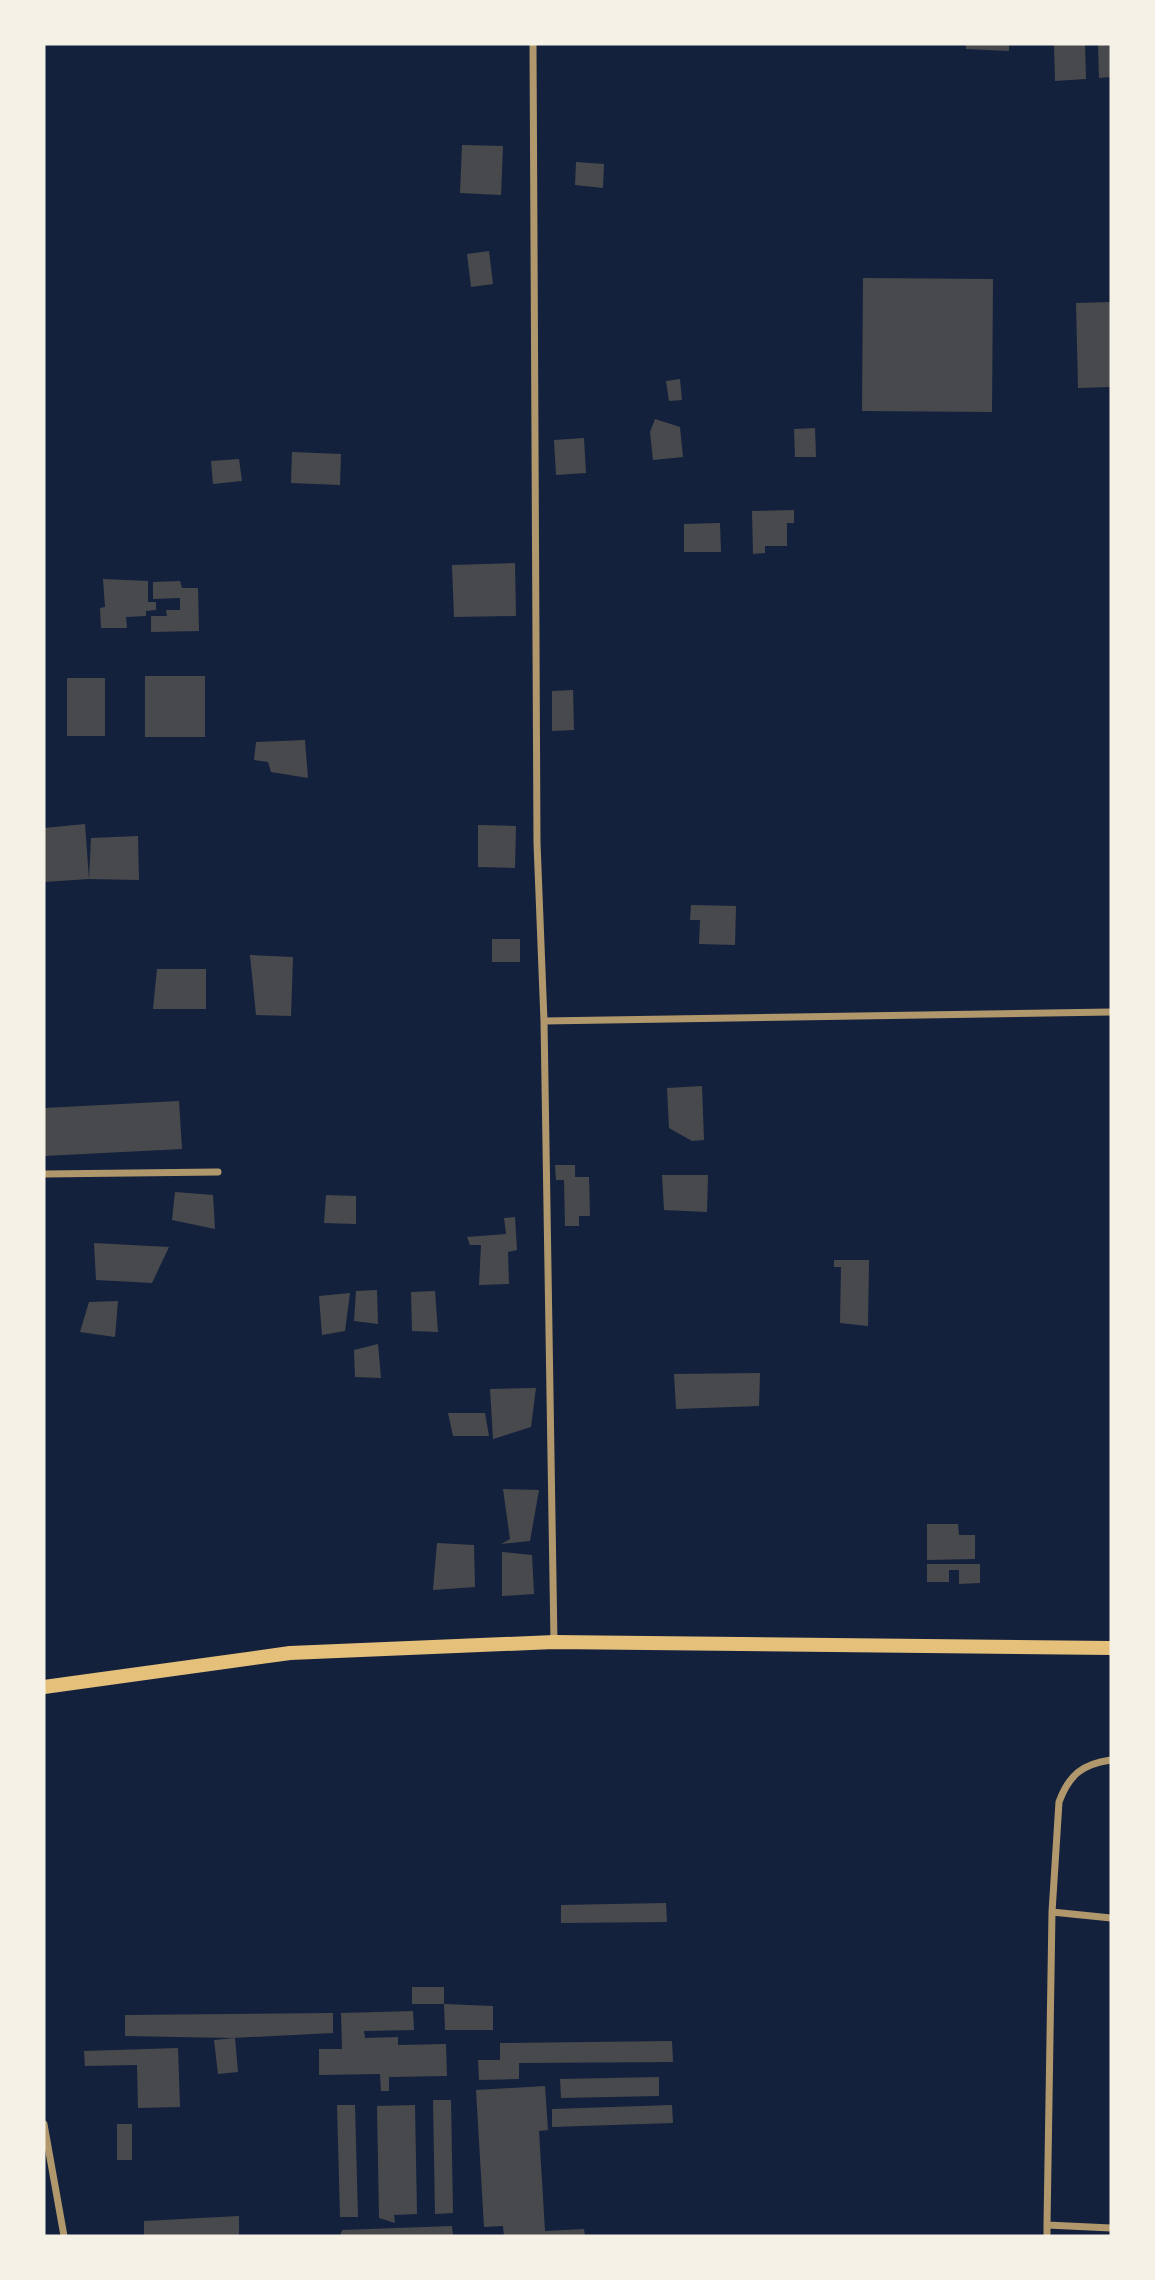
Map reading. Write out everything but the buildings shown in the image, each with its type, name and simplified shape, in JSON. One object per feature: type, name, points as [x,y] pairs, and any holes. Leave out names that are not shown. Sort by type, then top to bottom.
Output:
[{"type":"main road","points":[[44,1687],[290,1653],[554,1642],[1111,1648]]},
{"type":"street","points":[[533,44],[537,829],[544,1021],[554,1642]]},
{"type":"street","points":[[544,1021],[1111,1012]]},
{"type":"street","points":[[44,1174],[218,1172]]},
{"type":"street","points":[[1047,2236],[1052,1912],[1059,1802],[1065,1786],[1078,1771],[1097,1762],[1111,1760]]},
{"type":"street","points":[[1052,1912],[1111,1918]]},
{"type":"street","points":[[44,2124],[64,2236]]},
{"type":"street","points":[[1047,2225],[1111,2228]]}]
